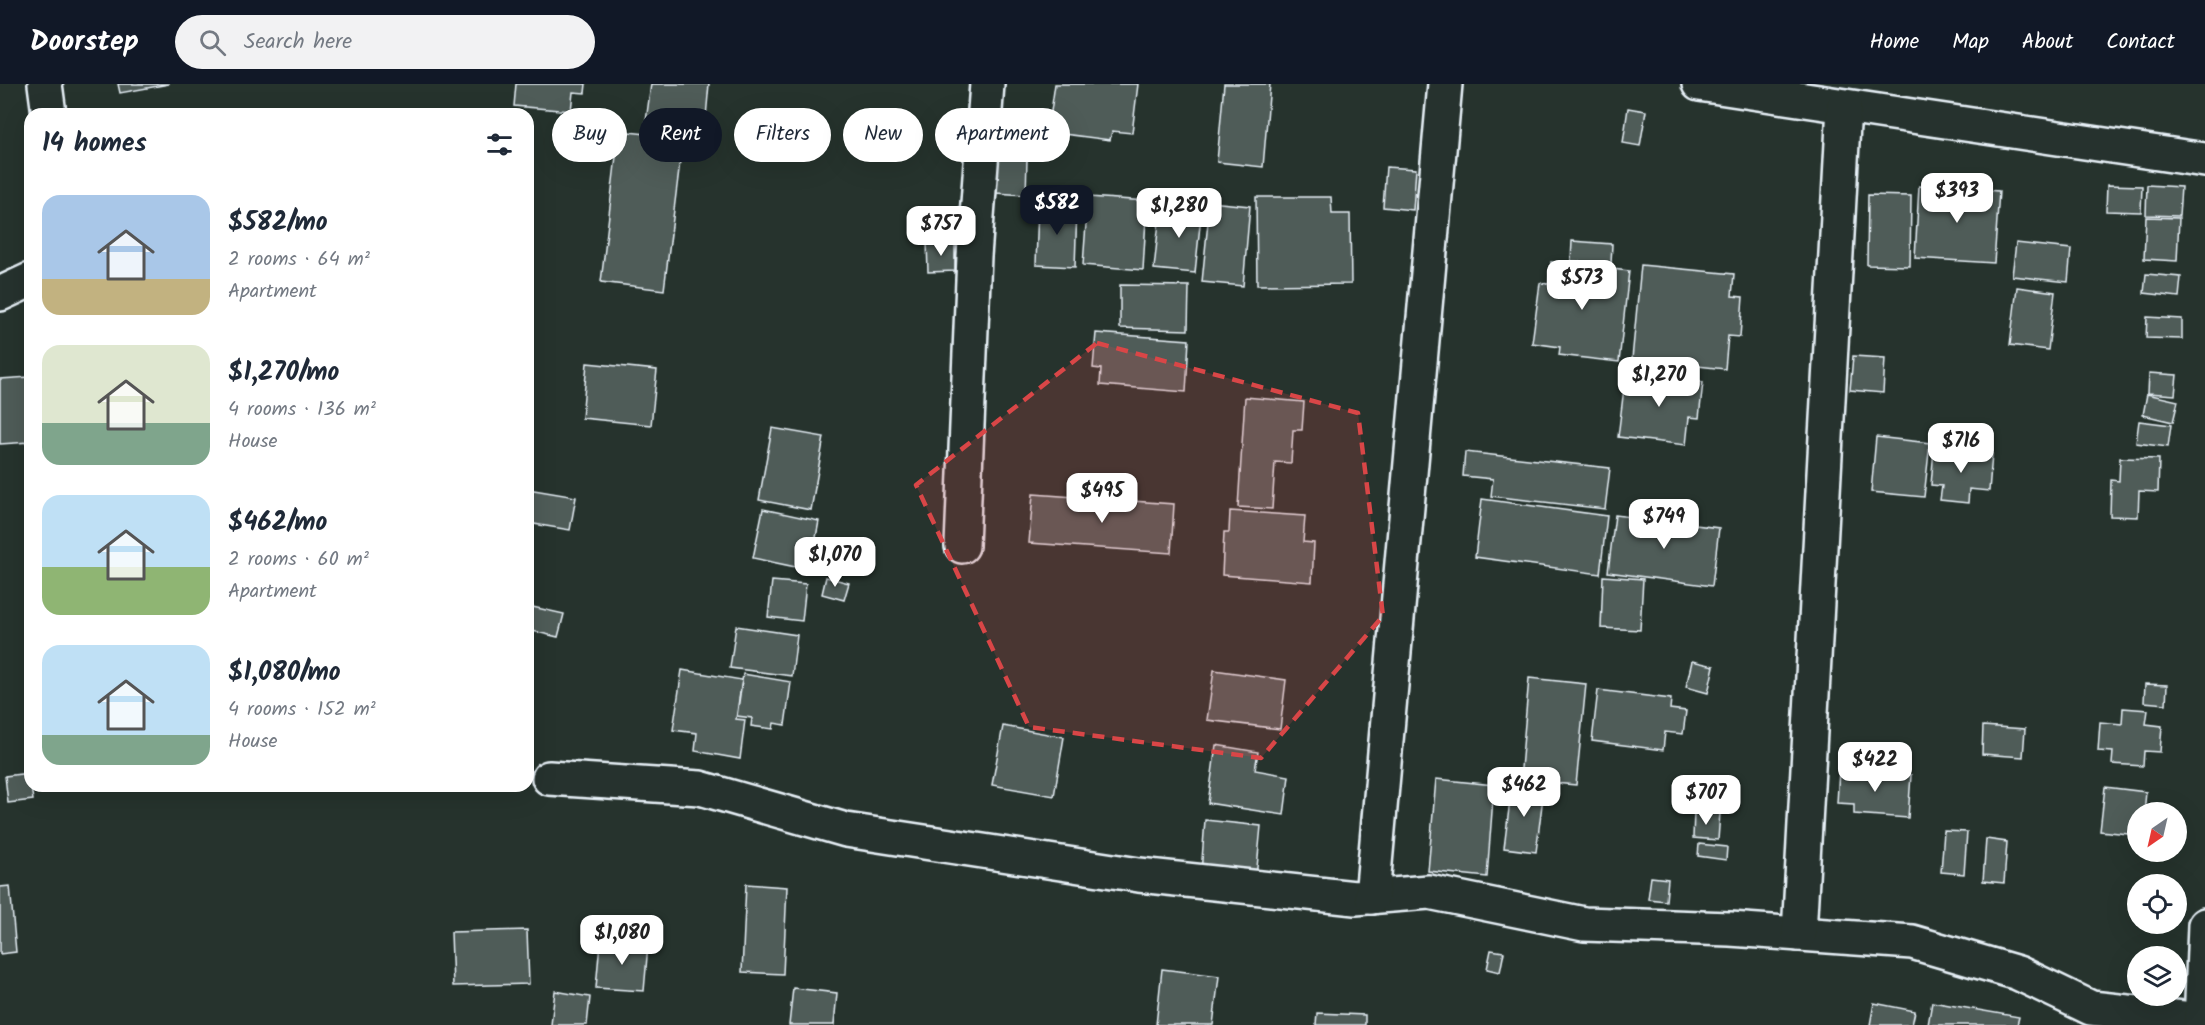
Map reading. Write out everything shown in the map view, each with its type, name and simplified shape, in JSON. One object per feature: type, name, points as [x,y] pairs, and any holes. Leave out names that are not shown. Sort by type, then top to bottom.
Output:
[{"type":"street","points":[[45,84],[48,108]]},
{"type":"street","points":[[962,546],[974,256],[987,84]]},
{"type":"street","points":[[1372,897],[1445,84]]},
{"type":"street","points":[[1699,84],[2205,160]]},
{"type":"street","points":[[1799,934],[1844,106]]},
{"type":"street","points":[[0,294],[24,283]]},
{"type":"street","points":[[549,778],[700,788],[846,830],[1138,875],[1355,898],[1429,892],[1584,924],[1730,929],[1912,942],[2018,973],[2091,1008],[2201,1023],[2205,925]]},
{"type":"highlighted area","points":[[1097,343],[1358,413],[1383,616],[1261,758],[1029,727],[916,485]]},
{"type":"building","points":[[118,84],[169,84],[120,93]]},
{"type":"building","points":[[516,84],[586,84],[585,93],[573,92],[571,108],[552,109],[514,106]]},
{"type":"building","points":[[651,84],[709,84],[707,108],[648,108]]},
{"type":"building","points":[[1055,84],[1138,84],[1132,133],[1112,131],[1110,140],[1070,135],[1070,108],[1052,108]]},
{"type":"building","points":[[1224,84],[1270,84],[1263,167],[1217,162]]},
{"type":"building","points":[[1628,108],[1646,111],[1640,146],[1623,143]]},
{"type":"building","points":[[627,132],[639,133],[639,162],[680,162],[664,290],[601,282],[615,162],[627,162]]},
{"type":"building","points":[[998,162],[1027,162],[1026,195],[996,193]]},
{"type":"building","points":[[1386,167],[1416,169],[1413,210],[1383,207]]},
{"type":"building","points":[[2107,185],[2142,186],[2141,212],[2106,211]]},
{"type":"building","points":[[2147,185],[2181,187],[2179,216],[2146,215]]},
{"type":"building","points":[[1919,186],[1999,191],[1994,263],[1915,258]]},
{"type":"building","points":[[1868,195],[1911,196],[1910,266],[1867,265]]},
{"type":"building","points":[[1088,197],[1147,201],[1143,270],[1083,265]]},
{"type":"building","points":[[1256,197],[1331,197],[1332,214],[1350,214],[1351,284],[1257,285]]},
{"type":"building","points":[[1210,202],[1250,206],[1243,286],[1202,282]]},
{"type":"building","points":[[1173,203],[1202,206],[1195,273],[1154,269],[1160,212],[1172,213]]},
{"type":"building","points":[[1038,206],[1077,207],[1075,267],[1036,265]]},
{"type":"building","points":[[2146,217],[2179,218],[2177,261],[2144,259]]},
{"type":"building","points":[[1572,241],[1612,244],[1611,264],[1571,261]]},
{"type":"building","points":[[927,242],[955,242],[955,271],[928,272]]},
{"type":"building","points":[[2016,243],[2071,249],[2068,282],[2012,276]]},
{"type":"building","points":[[1551,262],[1629,271],[1619,362],[1559,355],[1560,347],[1532,343],[1540,283],[1549,284]]},
{"type":"building","points":[[1641,265],[1734,274],[1732,296],[1743,297],[1740,337],[1728,336],[1725,369],[1632,359]]},
{"type":"building","points":[[2146,274],[2181,277],[2179,297],[2144,293]]},
{"type":"building","points":[[1120,285],[1189,286],[1188,330],[1120,328]]},
{"type":"building","points":[[2017,287],[2055,292],[2048,350],[2010,345]]},
{"type":"building","points":[[2147,317],[2182,319],[2182,339],[2146,338]]},
{"type":"building","points":[[1096,333],[1189,340],[1186,392],[1100,385],[1101,369],[1093,368]]},
{"type":"building","points":[[1853,356],[1885,358],[1883,393],[1850,390]]},
{"type":"building","points":[[587,363],[657,370],[651,425],[582,418]]},
{"type":"building","points":[[1626,372],[1703,382],[1699,418],[1689,417],[1686,445],[1618,437]]},
{"type":"building","points":[[2149,373],[2177,375],[2175,395],[2148,393]]},
{"type":"building","points":[[24,377],[24,442],[0,444],[0,379]]},
{"type":"building","points":[[2147,394],[2178,401],[2173,422],[2143,415]]},
{"type":"building","points":[[1245,397],[1304,402],[1302,430],[1293,430],[1291,463],[1275,462],[1272,509],[1238,507]]},
{"type":"building","points":[[2139,421],[2171,425],[2168,447],[2136,443]]},
{"type":"building","points":[[772,428],[824,437],[811,510],[759,500]]},
{"type":"building","points":[[1876,437],[1930,443],[1924,497],[1871,492]]},
{"type":"building","points":[[1934,449],[1992,454],[1989,491],[1969,489],[1968,503],[1940,500],[1942,486],[1931,485]]},
{"type":"building","points":[[1465,452],[1610,468],[1605,509],[1491,496],[1493,479],[1463,476]]},
{"type":"building","points":[[2120,458],[2159,459],[2158,492],[2139,491],[2138,517],[2110,516],[2111,480],[2119,481]]},
{"type":"building","points":[[534,490],[576,497],[570,530],[534,524]]},
{"type":"building","points":[[1033,494],[1174,504],[1171,553],[1029,543]]},
{"type":"building","points":[[1482,499],[1607,516],[1600,574],[1475,557]]},
{"type":"building","points":[[763,509],[819,521],[810,570],[753,558]]},
{"type":"building","points":[[1230,511],[1305,516],[1303,542],[1314,543],[1312,582],[1222,575],[1224,532],[1229,532]]},
{"type":"building","points":[[1615,515],[1719,528],[1712,586],[1608,572]]},
{"type":"building","points":[[1603,576],[1643,579],[1640,630],[1601,628]]},
{"type":"building","points":[[826,577],[849,583],[844,600],[822,594]]},
{"type":"building","points":[[772,581],[806,584],[802,621],[768,617]]},
{"type":"building","points":[[534,607],[564,614],[558,637],[534,631]]},
{"type":"building","points":[[736,626],[797,635],[792,676],[730,668]]},
{"type":"building","points":[[1692,661],[1714,666],[1708,693],[1686,687]]},
{"type":"building","points":[[682,670],[742,680],[736,719],[745,720],[740,759],[695,751],[697,733],[673,730]]},
{"type":"building","points":[[1214,670],[1286,680],[1280,729],[1207,720]]},
{"type":"building","points":[[743,674],[791,682],[785,725],[774,723],[773,729],[751,726],[752,718],[737,716]]},
{"type":"building","points":[[1529,678],[1586,684],[1576,785],[1520,780]]},
{"type":"building","points":[[2145,684],[2167,685],[2166,704],[2144,702]]},
{"type":"building","points":[[1598,690],[1671,699],[1670,709],[1686,711],[1683,734],[1665,732],[1663,750],[1592,741]]},
{"type":"building","points":[[2123,708],[2148,710],[2146,724],[2162,726],[2160,752],[2144,751],[2143,766],[2112,764],[2113,752],[2098,751],[2100,722],[2122,724]]},
{"type":"building","points":[[1003,726],[1064,737],[1054,796],[992,785]]},
{"type":"building","points":[[1983,726],[2025,729],[2023,757],[1982,754]]},
{"type":"building","points":[[1216,745],[1258,752],[1255,770],[1289,776],[1284,815],[1208,803]]},
{"type":"building","points":[[1839,770],[1911,775],[1908,818],[1854,814],[1854,804],[1837,803]]},
{"type":"building","points":[[24,774],[24,792],[32,792],[33,800],[8,803],[5,776]]},
{"type":"building","points":[[1436,779],[1494,785],[1487,877],[1428,871]]},
{"type":"building","points":[[1512,785],[1544,789],[1536,852],[1504,848]]},
{"type":"building","points":[[2105,787],[2146,792],[2145,802],[2127,802],[2127,834],[2100,831]]},
{"type":"building","points":[[1694,812],[1720,813],[1718,840],[1693,838]]},
{"type":"building","points":[[1205,820],[1261,826],[1256,878],[1201,873]]},
{"type":"building","points":[[1944,831],[1967,832],[1964,874],[1941,872]]},
{"type":"building","points":[[1986,839],[2007,842],[2004,883],[1983,881]]},
{"type":"building","points":[[1699,844],[1727,847],[1726,860],[1698,856]]},
{"type":"building","points":[[1651,877],[1668,879],[1666,901],[1648,899]]},
{"type":"building","points":[[746,884],[787,887],[783,974],[742,972]]},
{"type":"building","points":[[10,886],[16,952],[0,954],[0,887]]},
{"type":"building","points":[[527,930],[529,984],[453,986],[451,932]]},
{"type":"building","points":[[600,942],[648,945],[644,991],[596,988]]},
{"type":"building","points":[[1491,950],[1504,952],[1500,972],[1487,969]]},
{"type":"building","points":[[1162,969],[1219,976],[1213,1025],[1156,1025]]},
{"type":"building","points":[[793,988],[837,993],[834,1025],[789,1025]]},
{"type":"building","points":[[555,991],[590,997],[587,1025],[551,1025]]},
{"type":"building","points":[[1932,1002],[2019,1017],[2017,1025],[1928,1025]]},
{"type":"building","points":[[1874,1003],[1915,1011],[1912,1025],[1870,1025]]},
{"type":"building","points":[[1317,1013],[1365,1015],[1365,1025],[1316,1025]]}]
